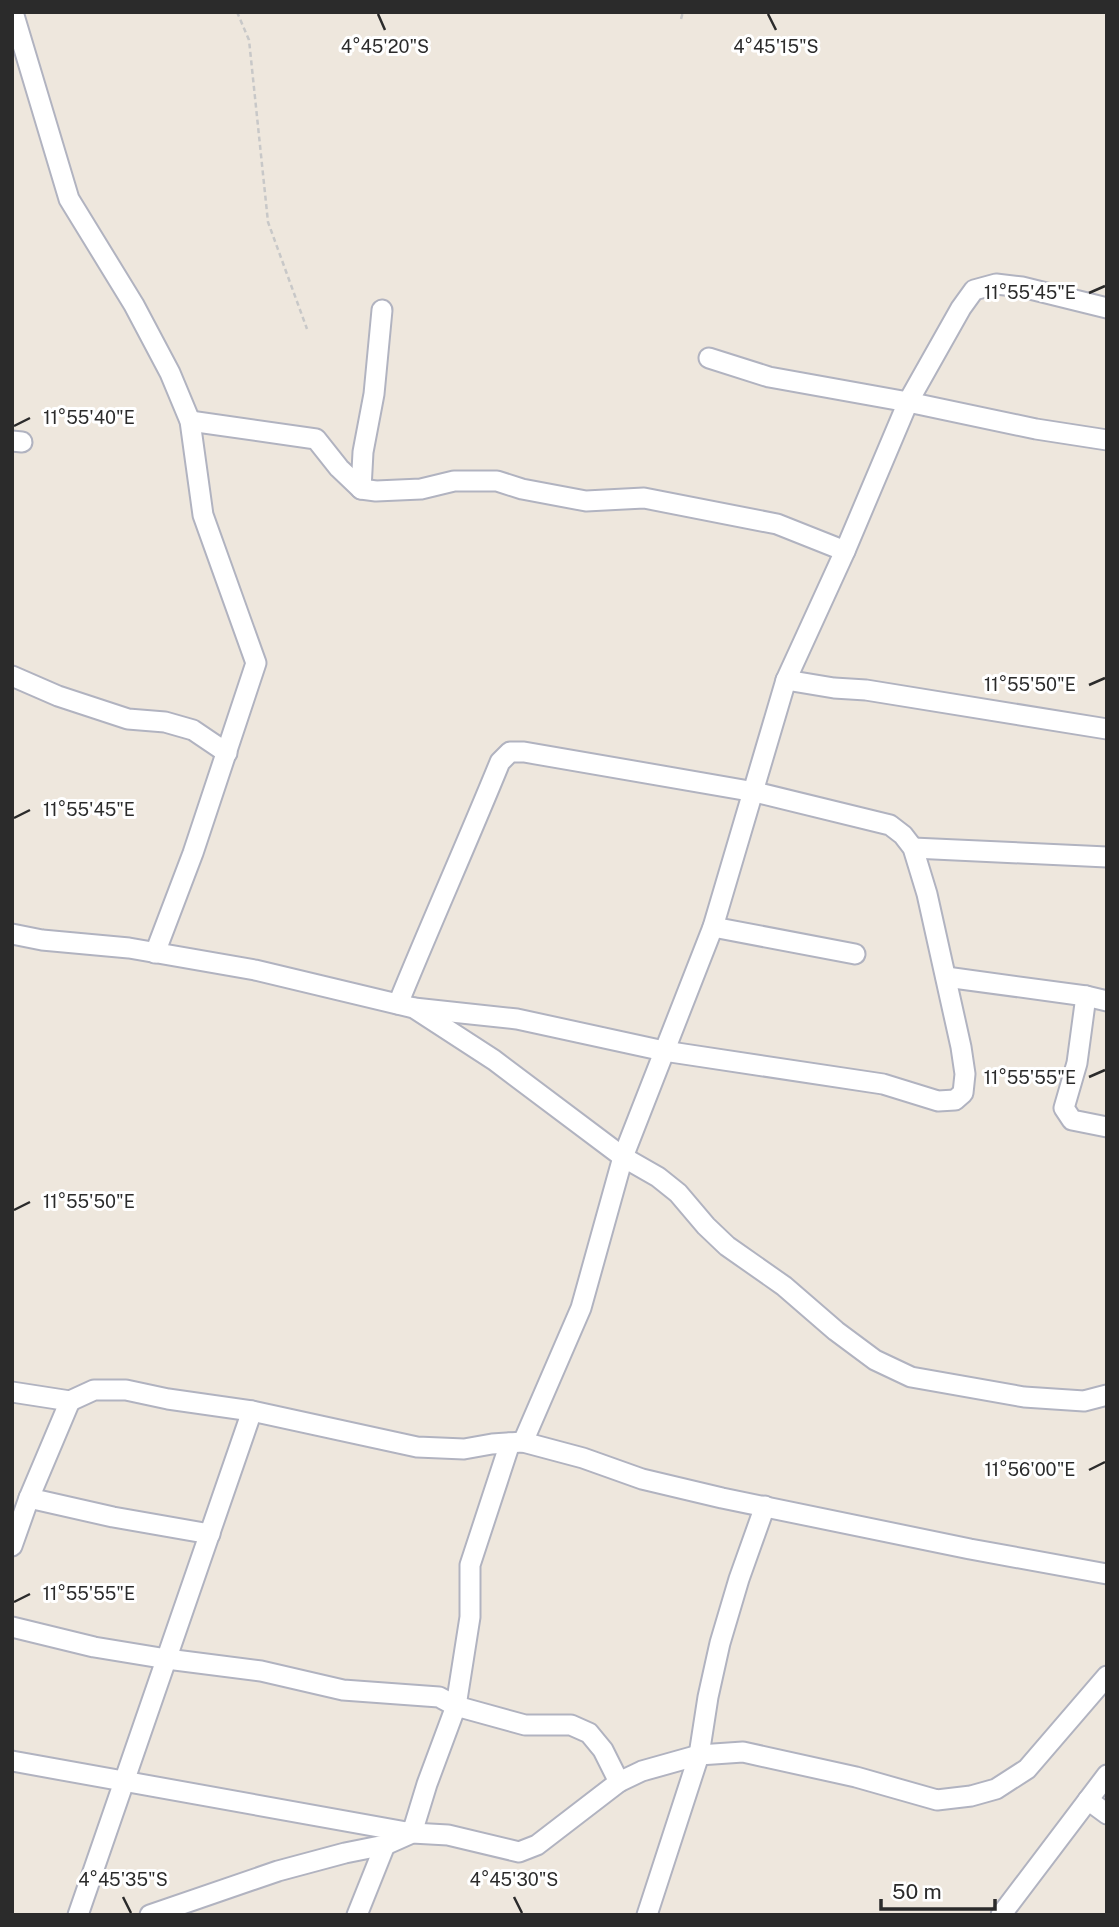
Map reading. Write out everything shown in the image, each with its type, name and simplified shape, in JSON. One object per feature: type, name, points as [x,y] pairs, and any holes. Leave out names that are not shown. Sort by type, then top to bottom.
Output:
[{"type":"street","points":[[13,12],[69,199],[134,305],[170,373],[190,421],[203,514],[256,663],[193,853],[155,953]]},
{"type":"street","points":[[150,1915],[278,1871],[385,1845],[412,1833],[456,1706],[470,1617],[470,1565],[516,1442],[581,1308],[624,1157],[713,927],[786,680],[845,551],[908,402],[974,290],[996,284],[1022,287],[1107,308]]},
{"type":"street","points":[[361,489],[363,452],[374,394],[382,310]]},
{"type":"street","points":[[709,358],[769,377],[1036,429],[1107,440]]},
{"type":"street","points":[[190,421],[316,439],[339,468],[361,489],[421,489],[454,481],[497,481],[522,489],[586,501],[644,498],[777,524],[845,551]]},
{"type":"street","points":[[12,676],[58,696],[128,719],[165,722],[193,730],[227,753]]},
{"type":"street","points":[[786,680],[866,690],[1107,729]]},
{"type":"street","points":[[12,934],[42,940],[129,948],[255,970],[406,1006],[517,1019],[664,1051],[883,1084],[938,1101],[955,1100],[963,1093],[965,1074],[946,977],[913,848],[903,835],[890,825],[755,792],[524,752],[510,752],[500,762],[406,1006]]},
{"type":"street","points":[[913,848],[1107,857]]},
{"type":"street","points":[[713,927],[855,954]]},
{"type":"street","points":[[946,977],[1107,1001]]},
{"type":"street","points":[[1086,996],[1077,1063],[1064,1108],[1072,1119],[1107,1127]]},
{"type":"street","points":[[406,1006],[494,1060],[624,1157],[658,1177],[678,1193],[727,1246],[785,1286],[836,1331],[875,1360],[911,1377],[1024,1397],[1084,1401],[1107,1395]]},
{"type":"street","points":[[12,1392],[70,1401],[94,1390],[126,1390],[253,1411],[417,1447],[464,1450],[516,1442],[583,1458],[642,1479],[970,1549],[1107,1574]]},
{"type":"street","points":[[12,1546],[70,1401]]},
{"type":"street","points":[[78,1915],[253,1411]]},
{"type":"street","points":[[29,1498],[113,1517],[210,1534]]},
{"type":"street","points":[[647,1915],[699,1755],[720,1643],[765,1506]]},
{"type":"street","points":[[12,1627],[94,1647],[261,1671],[344,1690],[439,1697],[456,1706],[524,1725],[571,1725],[589,1733],[603,1750],[619,1782]]},
{"type":"street","points":[[12,1761],[412,1833],[447,1835],[519,1852],[537,1845],[619,1782],[642,1771],[699,1755],[743,1752],[856,1777],[937,1800],[971,1796],[996,1789],[1027,1769],[1107,1676]]},
{"type":"street","points":[[1001,1915],[1107,1775]]},
{"type":"street","points":[[1088,1800],[1107,1814]]},
{"type":"street","points":[[357,1915],[385,1845]]},
{"type":"path","points":[[237,12],[248,40],[268,222],[307,329]]},
{"type":"path","points":[[681,19],[683,12]]}]
